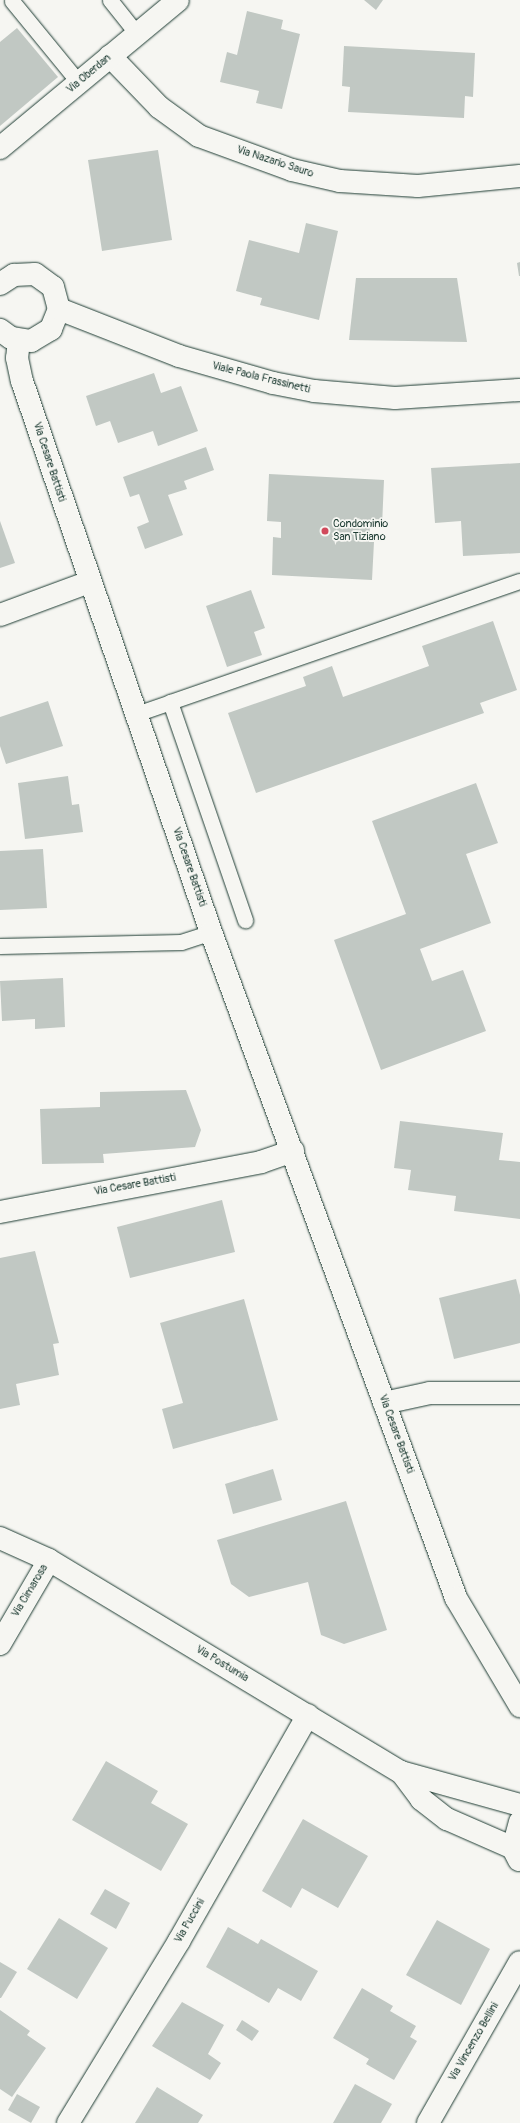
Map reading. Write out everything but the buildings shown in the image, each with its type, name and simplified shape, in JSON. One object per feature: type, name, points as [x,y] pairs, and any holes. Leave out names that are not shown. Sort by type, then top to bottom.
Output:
[{"type":"street","name":"Via Oberdan","points":[[0,148],[178,0]]},
{"type":"street","name":"Via Nazario Sauro","points":[[110,56],[159,107],[199,136],[292,170],[340,181],[418,186],[520,176]]},
{"type":"street","points":[[0,330],[20,340],[31,341],[51,330],[59,309],[58,297],[46,279],[25,272],[1,280]]},
{"type":"street","name":"Viale Paola Frassinetti","points":[[59,309],[179,356],[273,383],[314,391],[395,398],[520,390]]},
{"type":"street","name":"Via Cesare Battisti","points":[[20,340],[17,358],[22,381],[89,582],[211,932],[456,1598],[520,1706]]},
{"type":"street","points":[[0,615],[89,582]]},
{"type":"street","name":"Via Cesare Battisti","points":[[0,1212],[261,1162],[292,1151]]},
{"type":"street","points":[[384,1403],[430,1393],[520,1393]]},
{"type":"street","name":"Via Postumia","points":[[0,1526],[46,1558],[401,1772],[520,1805]]},
{"type":"street","name":"Via Postumia","points":[[0,1538],[46,1558]]},
{"type":"street","name":"Via Cimarosa","points":[[0,1644],[46,1558]]},
{"type":"street","name":"Via Puccini","points":[[68,2123],[179,1941],[308,1715]]},
{"type":"street","name":"Via Postumia","points":[[401,1772],[420,1799],[447,1819],[517,1855],[520,1822]]},
{"type":"street","name":"Via Vincenzo Bellini","points":[[428,2123],[520,1962]]},
{"type":"lane","points":[[110,0],[137,34]]},
{"type":"lane","points":[[12,1],[78,83]]},
{"type":"lane","points":[[136,714],[520,581]]},
{"type":"lane","points":[[170,702],[245,920]]},
{"type":"lane","points":[[0,946],[181,942],[211,932]]},
{"type":"place","name":"Condominio San Tiziano","points":[[325,531]]}]
